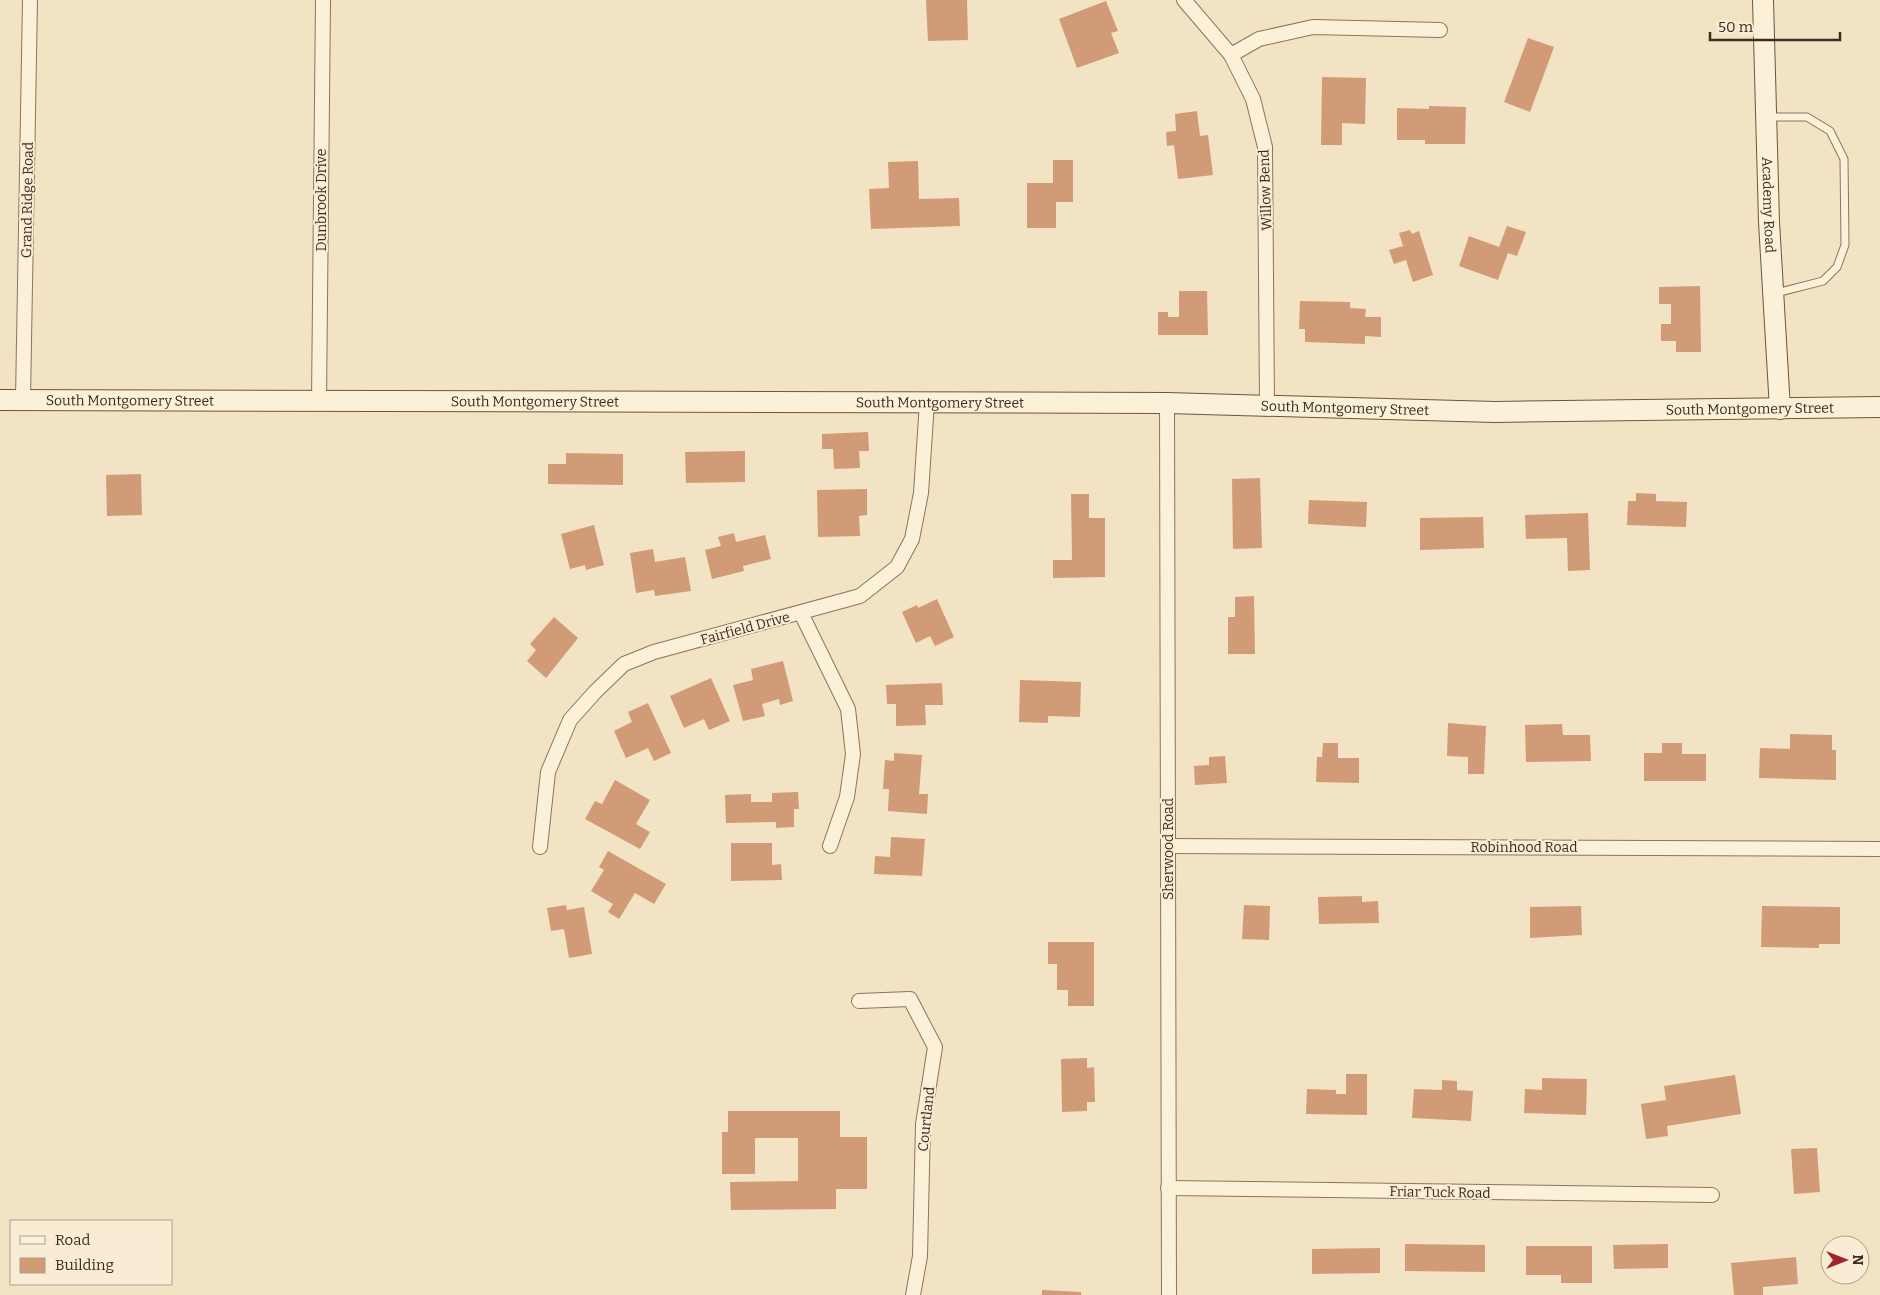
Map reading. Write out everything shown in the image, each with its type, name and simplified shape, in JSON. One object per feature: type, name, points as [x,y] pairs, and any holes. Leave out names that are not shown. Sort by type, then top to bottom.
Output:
[{"type":"street","name":"Grand Ridge Road","points":[[23,399],[30,0]]},
{"type":"street","name":"Dunbrook Drive","points":[[320,401],[323,0]]},
{"type":"street","name":"Willow Bend","points":[[1184,0],[1230,55],[1253,99],[1265,147],[1267,405]]},
{"type":"street","name":"Academy Road","points":[[1763,0],[1769,222],[1780,409]]},
{"type":"street","points":[[1230,55],[1259,39],[1313,27],[1440,30]]},
{"type":"street","name":"South Montgomery Street","points":[[0,400],[1167,403],[1495,412],[1880,407]]},
{"type":"street","name":"Fairfield Drive","points":[[540,848],[548,772],[570,720],[624,664],[654,652],[860,596],[897,567],[912,539],[921,494],[927,402]]},
{"type":"street","name":"Sherwood Road","points":[[1167,403],[1169,1295]]},
{"type":"street","points":[[801,613],[848,709],[853,754],[847,797],[830,846]]},
{"type":"street","name":"Robinhood Road","points":[[1168,846],[1880,849]]},
{"type":"street","name":"Courtland","points":[[859,1001],[910,999],[935,1047],[923,1124],[920,1256],[913,1295]]},
{"type":"street","name":"Friar Tuck Road","points":[[1168,1188],[1712,1195]]},
{"type":"lane","points":[[1766,116],[1807,116],[1830,131],[1844,159],[1845,245],[1837,267],[1823,281],[1773,294]]},
{"type":"building","points":[[926,0],[967,0],[968,40],[928,41]]},
{"type":"building","points":[[1106,1],[1118,31],[1111,33],[1119,53],[1077,68],[1059,19]]},
{"type":"building","points":[[1528,38],[1554,47],[1530,112],[1504,102]]},
{"type":"building","points":[[1322,77],[1366,78],[1365,124],[1342,123],[1342,145],[1321,145]]},
{"type":"building","points":[[1429,106],[1466,107],[1465,144],[1425,144],[1425,140],[1397,140],[1397,108],[1429,109]]},
{"type":"building","points":[[1197,111],[1200,136],[1208,135],[1213,175],[1178,179],[1174,145],[1167,146],[1166,132],[1176,131],[1175,114]]},
{"type":"building","points":[[1053,160],[1073,160],[1073,202],[1056,202],[1056,228],[1027,228],[1027,183],[1053,183]]},
{"type":"building","points":[[918,161],[919,199],[959,198],[960,226],[871,229],[869,189],[889,188],[888,162]]},
{"type":"building","points":[[1507,226],[1526,232],[1517,256],[1508,253],[1498,280],[1459,266],[1469,236],[1499,247]]},
{"type":"building","points":[[1410,230],[1412,234],[1419,231],[1433,275],[1413,282],[1406,260],[1394,264],[1389,250],[1403,246],[1399,233]]},
{"type":"building","points":[[1700,286],[1701,352],[1676,352],[1676,341],[1661,341],[1661,324],[1671,324],[1671,304],[1659,304],[1659,287]]},
{"type":"building","points":[[1179,291],[1207,291],[1208,335],[1158,335],[1158,312],[1168,312],[1168,317],[1179,317]]},
{"type":"building","points":[[1300,301],[1350,302],[1350,308],[1366,309],[1365,317],[1381,317],[1381,337],[1365,336],[1365,344],[1305,342],[1305,329],[1299,329]]},
{"type":"building","points":[[868,432],[869,451],[859,451],[860,468],[834,469],[833,449],[822,449],[822,434]]},
{"type":"building","points":[[745,451],[745,482],[686,483],[685,452]]},
{"type":"building","points":[[566,453],[623,454],[623,485],[548,484],[548,464],[566,464]]},
{"type":"building","points":[[141,474],[142,515],[107,516],[106,475]]},
{"type":"building","points":[[1260,478],[1262,548],[1233,549],[1232,479]]},
{"type":"building","points":[[867,489],[867,515],[859,516],[860,536],[818,537],[817,490]]},
{"type":"building","points":[[1636,493],[1656,494],[1656,501],[1687,502],[1686,527],[1627,525],[1628,501],[1636,501]]},
{"type":"building","points":[[1071,494],[1089,494],[1089,518],[1105,518],[1105,577],[1053,578],[1053,560],[1072,560]]},
{"type":"building","points":[[1309,500],[1367,502],[1366,527],[1308,524]]},
{"type":"building","points":[[1588,513],[1590,570],[1568,571],[1567,538],[1526,539],[1525,515]]},
{"type":"building","points":[[1483,517],[1484,548],[1420,550],[1420,518]]},
{"type":"building","points":[[594,525],[604,565],[586,570],[585,565],[570,569],[561,534]]},
{"type":"building","points":[[734,533],[736,542],[765,535],[771,559],[743,566],[744,571],[712,579],[705,550],[721,546],[718,537]]},
{"type":"building","points":[[653,549],[655,562],[685,557],[691,591],[655,596],[654,590],[636,593],[630,553]]},
{"type":"building","points":[[1254,596],[1255,654],[1228,654],[1228,617],[1235,617],[1235,597]]},
{"type":"building","points":[[937,599],[954,637],[935,646],[930,636],[916,643],[902,612],[917,605],[918,608]]},
{"type":"building","points":[[554,617],[578,638],[546,678],[527,661],[536,650],[530,644]]},
{"type":"building","points":[[783,661],[793,701],[780,705],[779,699],[762,704],[765,716],[743,721],[733,685],[753,680],[751,669]]},
{"type":"building","points":[[711,678],[730,721],[709,730],[704,719],[684,728],[670,696]]},
{"type":"building","points":[[1020,680],[1081,682],[1080,717],[1048,716],[1048,723],[1019,722]]},
{"type":"building","points":[[942,683],[943,705],[925,705],[926,725],[896,726],[896,704],[887,704],[886,685]]},
{"type":"building","points":[[648,703],[671,753],[654,761],[648,748],[626,758],[614,731],[632,722],[628,712]]},
{"type":"building","points":[[1448,723],[1486,726],[1484,774],[1468,774],[1468,757],[1447,756]]},
{"type":"building","points":[[1562,724],[1563,735],[1590,735],[1591,761],[1526,762],[1525,725]]},
{"type":"building","points":[[1790,734],[1832,735],[1832,750],[1836,750],[1836,780],[1759,778],[1760,748],[1790,749]]},
{"type":"building","points":[[1323,743],[1338,743],[1338,758],[1359,758],[1359,783],[1316,782],[1317,757],[1322,757]]},
{"type":"building","points":[[1662,743],[1682,743],[1682,754],[1706,754],[1706,781],[1644,781],[1644,753],[1662,753]]},
{"type":"building","points":[[894,753],[922,755],[919,794],[928,794],[927,814],[888,811],[889,789],[883,789],[885,760],[894,761]]},
{"type":"building","points":[[1225,756],[1227,783],[1195,785],[1194,766],[1209,765],[1209,757]]},
{"type":"building","points":[[615,780],[650,800],[636,824],[650,832],[640,849],[585,819],[595,801],[602,804]]},
{"type":"building","points":[[798,792],[799,809],[794,809],[794,827],[776,828],[776,822],[726,823],[725,795],[751,794],[751,802],[772,802],[772,793]]},
{"type":"building","points":[[891,837],[925,839],[922,876],[874,874],[875,856],[890,857]]},
{"type":"building","points":[[731,843],[772,843],[772,865],[781,864],[782,880],[731,881]]},
{"type":"building","points":[[608,851],[666,884],[654,904],[635,893],[619,919],[608,912],[613,904],[591,891],[604,870],[599,867]]},
{"type":"building","points":[[1362,896],[1362,902],[1378,901],[1379,923],[1319,924],[1318,897]]},
{"type":"building","points":[[566,905],[567,910],[584,907],[592,954],[569,958],[564,929],[551,931],[547,908]]},
{"type":"building","points":[[1244,905],[1270,906],[1269,940],[1242,939]]},
{"type":"building","points":[[1581,906],[1582,935],[1530,938],[1530,907]]},
{"type":"building","points":[[1762,906],[1840,907],[1840,944],[1819,944],[1819,948],[1761,947]]},
{"type":"building","points":[[1048,942],[1094,942],[1094,1006],[1068,1006],[1068,990],[1057,990],[1057,964],[1048,964]]},
{"type":"building","points":[[1087,1058],[1087,1068],[1094,1067],[1095,1102],[1087,1102],[1087,1111],[1062,1112],[1061,1059]]},
{"type":"building","points":[[1346,1074],[1367,1074],[1367,1115],[1306,1114],[1307,1089],[1336,1090],[1336,1094],[1346,1094]]},
{"type":"building","points":[[1735,1075],[1741,1114],[1667,1126],[1668,1136],[1646,1139],[1641,1104],[1666,1100],[1664,1086]]},
{"type":"building","points":[[1542,1078],[1587,1079],[1586,1115],[1524,1113],[1525,1089],[1542,1090]]},
{"type":"building","points":[[1442,1080],[1457,1081],[1457,1090],[1473,1091],[1471,1121],[1412,1118],[1414,1089],[1442,1090]]},
{"type":"building","points":[[728,1111],[840,1111],[840,1137],[867,1137],[867,1189],[836,1189],[836,1209],[731,1210],[730,1182],[798,1181],[798,1138],[755,1138],[755,1174],[722,1174],[722,1132],[728,1132]]},
{"type":"building","points":[[1817,1148],[1820,1192],[1794,1194],[1791,1149]]},
{"type":"building","points":[[1405,1244],[1485,1245],[1485,1272],[1405,1271]]},
{"type":"building","points":[[1668,1244],[1668,1268],[1614,1269],[1613,1245]]},
{"type":"building","points":[[1526,1246],[1592,1246],[1592,1283],[1561,1283],[1561,1275],[1526,1275]]},
{"type":"building","points":[[1380,1248],[1380,1273],[1312,1274],[1312,1249]]},
{"type":"building","points":[[1796,1257],[1798,1284],[1763,1287],[1763,1295],[1734,1295],[1731,1263]]},
{"type":"building","points":[[1042,1290],[1081,1292],[1081,1295],[1042,1295]]}]
